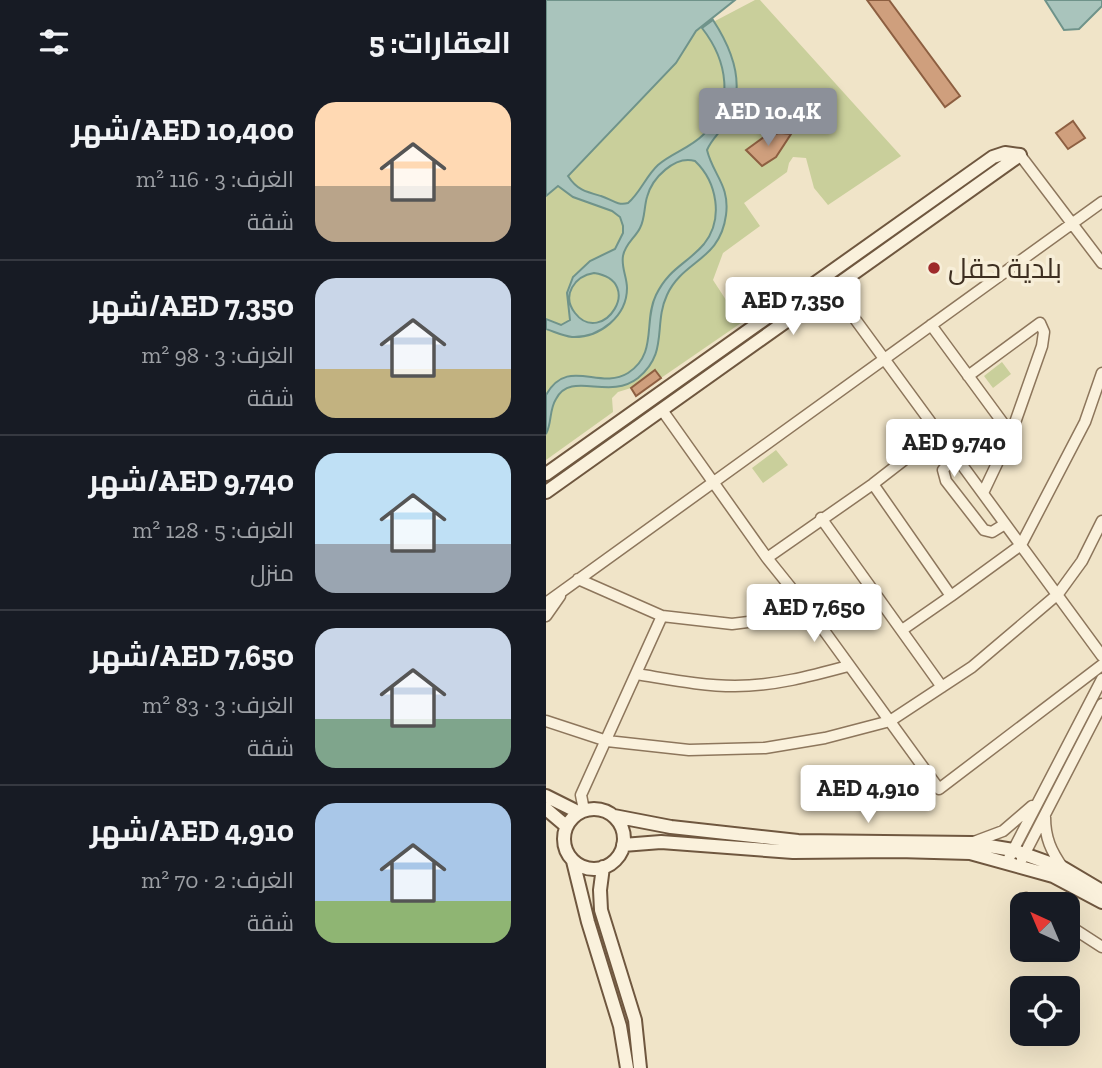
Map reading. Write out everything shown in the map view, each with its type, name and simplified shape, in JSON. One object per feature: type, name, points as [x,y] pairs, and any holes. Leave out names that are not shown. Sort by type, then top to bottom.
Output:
[{"type":"street","points":[[546,474],[922,207],[1001,161],[1020,155],[1102,263]]},
{"type":"street","points":[[546,492],[930,219],[1001,161]]},
{"type":"street","points":[[546,603],[1102,202]]},
{"type":"street","points":[[922,207],[930,219]]},
{"type":"street","points":[[832,289],[940,432],[1102,656]]},
{"type":"street","points":[[968,376],[1040,323],[1044,332],[1042,346],[1011,434],[983,493]]},
{"type":"street","points":[[931,325],[1011,434]]},
{"type":"street","points":[[902,630],[1021,544],[1085,422],[1102,373]]},
{"type":"street","points":[[662,410],[939,789],[1102,665]]},
{"type":"street","points":[[768,558],[873,484],[940,432]]},
{"type":"street","points":[[956,455],[943,470],[946,481],[984,530],[992,532],[1005,524]]},
{"type":"street","points":[[873,484],[951,596]]},
{"type":"street","points":[[821,519],[942,687]]},
{"type":"street","points":[[546,722],[607,741],[689,750],[765,748],[825,738],[890,721],[972,667],[1058,594],[1082,562],[1102,521]]},
{"type":"street","points":[[578,579],[662,616],[732,624],[812,614]]},
{"type":"street","points":[[546,616],[564,589]]},
{"type":"street","points":[[627,1068],[620,1026],[573,861],[564,845],[566,826],[581,811],[581,795],[662,616]]},
{"type":"street","points":[[636,674],[684,682],[735,686],[793,681],[848,666]]},
{"type":"street","points":[[1019,853],[1040,798],[1102,680]]},
{"type":"street","points":[[1019,853],[1045,811],[1102,704]]},
{"type":"street","points":[[546,796],[581,811],[597,808],[614,816],[671,827],[798,841],[971,843],[1019,853],[1063,868],[1102,891]]},
{"type":"street","points":[[971,843],[1003,831],[1040,798]]},
{"type":"street","points":[[546,809],[566,826]]},
{"type":"street","points":[[1045,811],[1045,832],[1051,851],[1063,868]]},
{"type":"street","points":[[573,861],[590,869],[603,867],[614,861],[624,845],[624,832],[614,816]]},
{"type":"street","points":[[624,845],[671,842],[793,852],[1019,853],[1053,876],[1102,902]]},
{"type":"street","points":[[603,867],[601,910],[635,1020],[640,1068]]},
{"type":"street","points":[[1080,933],[1102,947]]},
{"type":"green space","points":[[755,0],[760,0],[901,156],[828,205],[814,188],[806,158],[793,157],[787,172],[744,203],[760,226],[723,253],[713,280],[741,323],[661,378],[655,370],[631,388],[618,392],[612,398],[613,412],[546,460],[546,196],[676,63],[696,31]]},
{"type":"green space","points":[[1002,362],[1011,374],[993,388],[984,376]]},
{"type":"green space","points":[[776,450],[788,465],[763,483],[752,468]]},
{"type":"water","points":[[546,0],[735,0],[696,31],[676,63],[568,176],[586,192],[617,203],[628,203],[658,165],[703,135],[720,110],[724,96],[722,68],[711,41],[702,28],[713,20],[731,55],[736,80],[734,106],[707,150],[726,196],[726,215],[722,230],[709,251],[682,274],[667,295],[657,349],[648,368],[627,384],[615,387],[571,387],[563,391],[554,403],[546,434],[546,395],[555,384],[574,376],[617,378],[637,365],[647,347],[650,315],[656,295],[672,272],[704,244],[710,234],[716,212],[713,190],[695,161],[680,161],[665,170],[650,190],[642,224],[624,252],[627,288],[622,308],[602,329],[592,334],[572,337],[546,329],[546,319],[561,325],[570,320],[567,293],[573,277],[590,261],[615,249],[623,233],[623,226],[620,217],[612,211],[573,197],[558,186],[546,196]],"holes":[[[594,273],[610,278],[617,288],[618,298],[614,309],[607,318],[597,323],[586,322],[571,306],[569,300],[572,287],[581,278]]]},
{"type":"water","points":[[1045,0],[1102,0],[1102,6],[1079,29],[1064,30]]},
{"type":"building","points":[[867,0],[889,0],[960,96],[945,107]]},
{"type":"building","points":[[1073,121],[1085,138],[1068,149],[1056,133]]},
{"type":"building","points":[[779,133],[791,134],[776,157],[762,166],[746,150],[764,137]]},
{"type":"building","points":[[655,370],[661,378],[636,396],[631,388]]},
{"type":"place","name":"بلدية حقل","points":[[934,268]]}]
